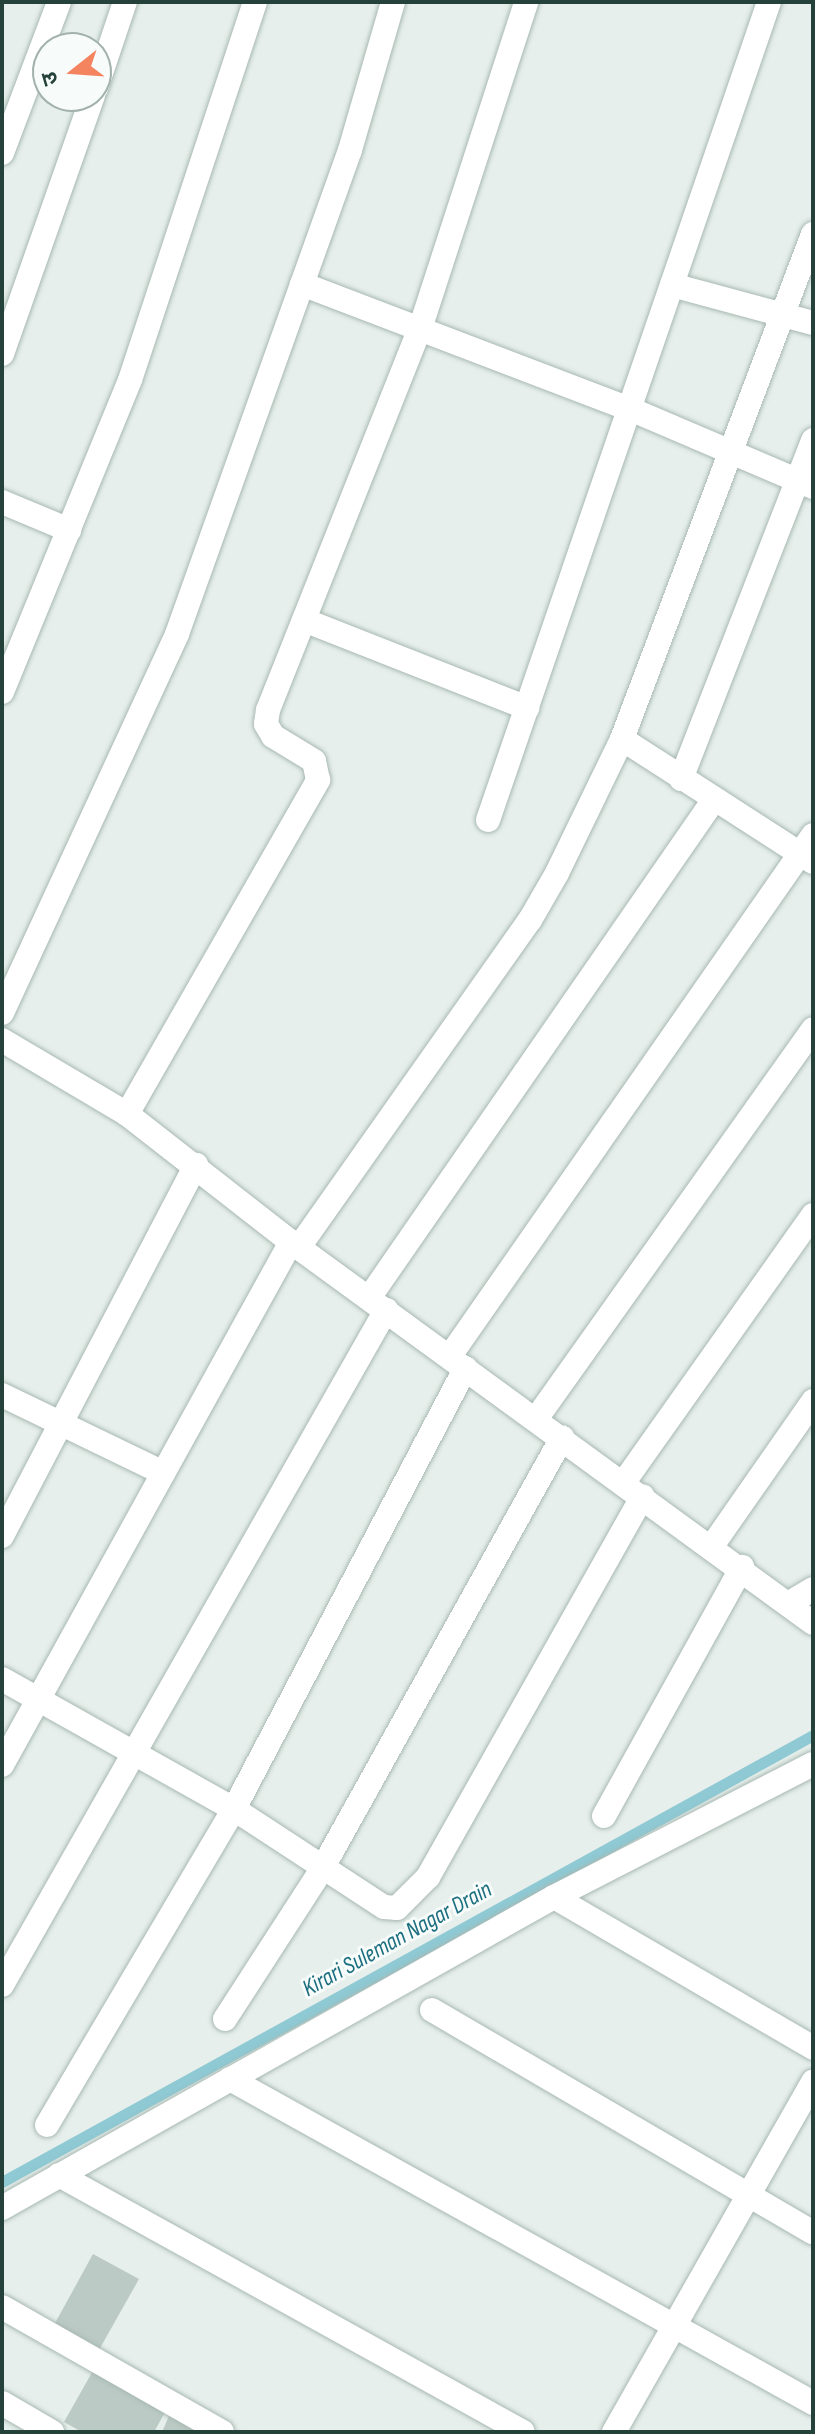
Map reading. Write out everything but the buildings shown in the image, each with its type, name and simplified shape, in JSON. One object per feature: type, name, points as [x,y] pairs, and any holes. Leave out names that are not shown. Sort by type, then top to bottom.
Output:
[{"type":"street","points":[[2,153],[59,2]]},
{"type":"street","points":[[112,41],[125,2]]},
{"type":"street","points":[[2,692],[130,380],[255,2]]},
{"type":"street","points":[[2,1013],[177,634],[350,150],[393,2]]},
{"type":"street","points":[[127,1114],[318,780],[314,761],[273,736],[266,724],[420,329],[526,2]]},
{"type":"street","points":[[488,820],[769,2]]},
{"type":"street","points":[[2,354],[87,112]]},
{"type":"street","points":[[2,1765],[163,1473],[295,1244],[530,920],[622,739],[813,234]]},
{"type":"street","points":[[302,284],[630,409],[806,483]]},
{"type":"street","points":[[672,285],[813,323]]},
{"type":"street","points":[[681,779],[806,483],[813,440]]},
{"type":"street","points":[[2,502],[69,530]]},
{"type":"street","points":[[304,620],[527,708]]},
{"type":"street","points":[[47,2125],[234,1809],[458,1362],[810,851],[713,801],[622,739]]},
{"type":"street","points":[[2,1985],[136,1753],[378,1304],[713,801]]},
{"type":"street","points":[[536,1419],[813,1029]]},
{"type":"street","points":[[2,1040],[127,1114],[295,1244],[742,1567],[813,1623]]},
{"type":"street","points":[[2,1536],[196,1165]]},
{"type":"street","points":[[2,1679],[234,1809],[384,1907],[407,1901],[428,1877],[633,1489],[813,1215]]},
{"type":"street","points":[[2,1395],[163,1473]]},
{"type":"street","points":[[712,1546],[813,1401]]},
{"type":"street","points":[[225,2019],[322,1869],[562,1437]]},
{"type":"street","points":[[604,1816],[742,1567]]},
{"type":"street","points":[[788,1604],[813,1589]]},
{"type":"street","points":[[2,2208],[554,1897],[813,1764]]},
{"type":"street","points":[[554,1897],[813,2048]]},
{"type":"street","points":[[432,2010],[813,2233]]},
{"type":"street","points":[[230,2079],[813,2403]]},
{"type":"street","points":[[614,2432],[813,2082]]},
{"type":"street","points":[[59,2175],[523,2432]]},
{"type":"street","points":[[2,2307],[222,2432]]},
{"type":"street","points":[[2,2403],[52,2432]]},
{"type":"waterway","name":"Kirari Suleman Nagar Drain","points":[[2,2182],[813,1735]]}]
